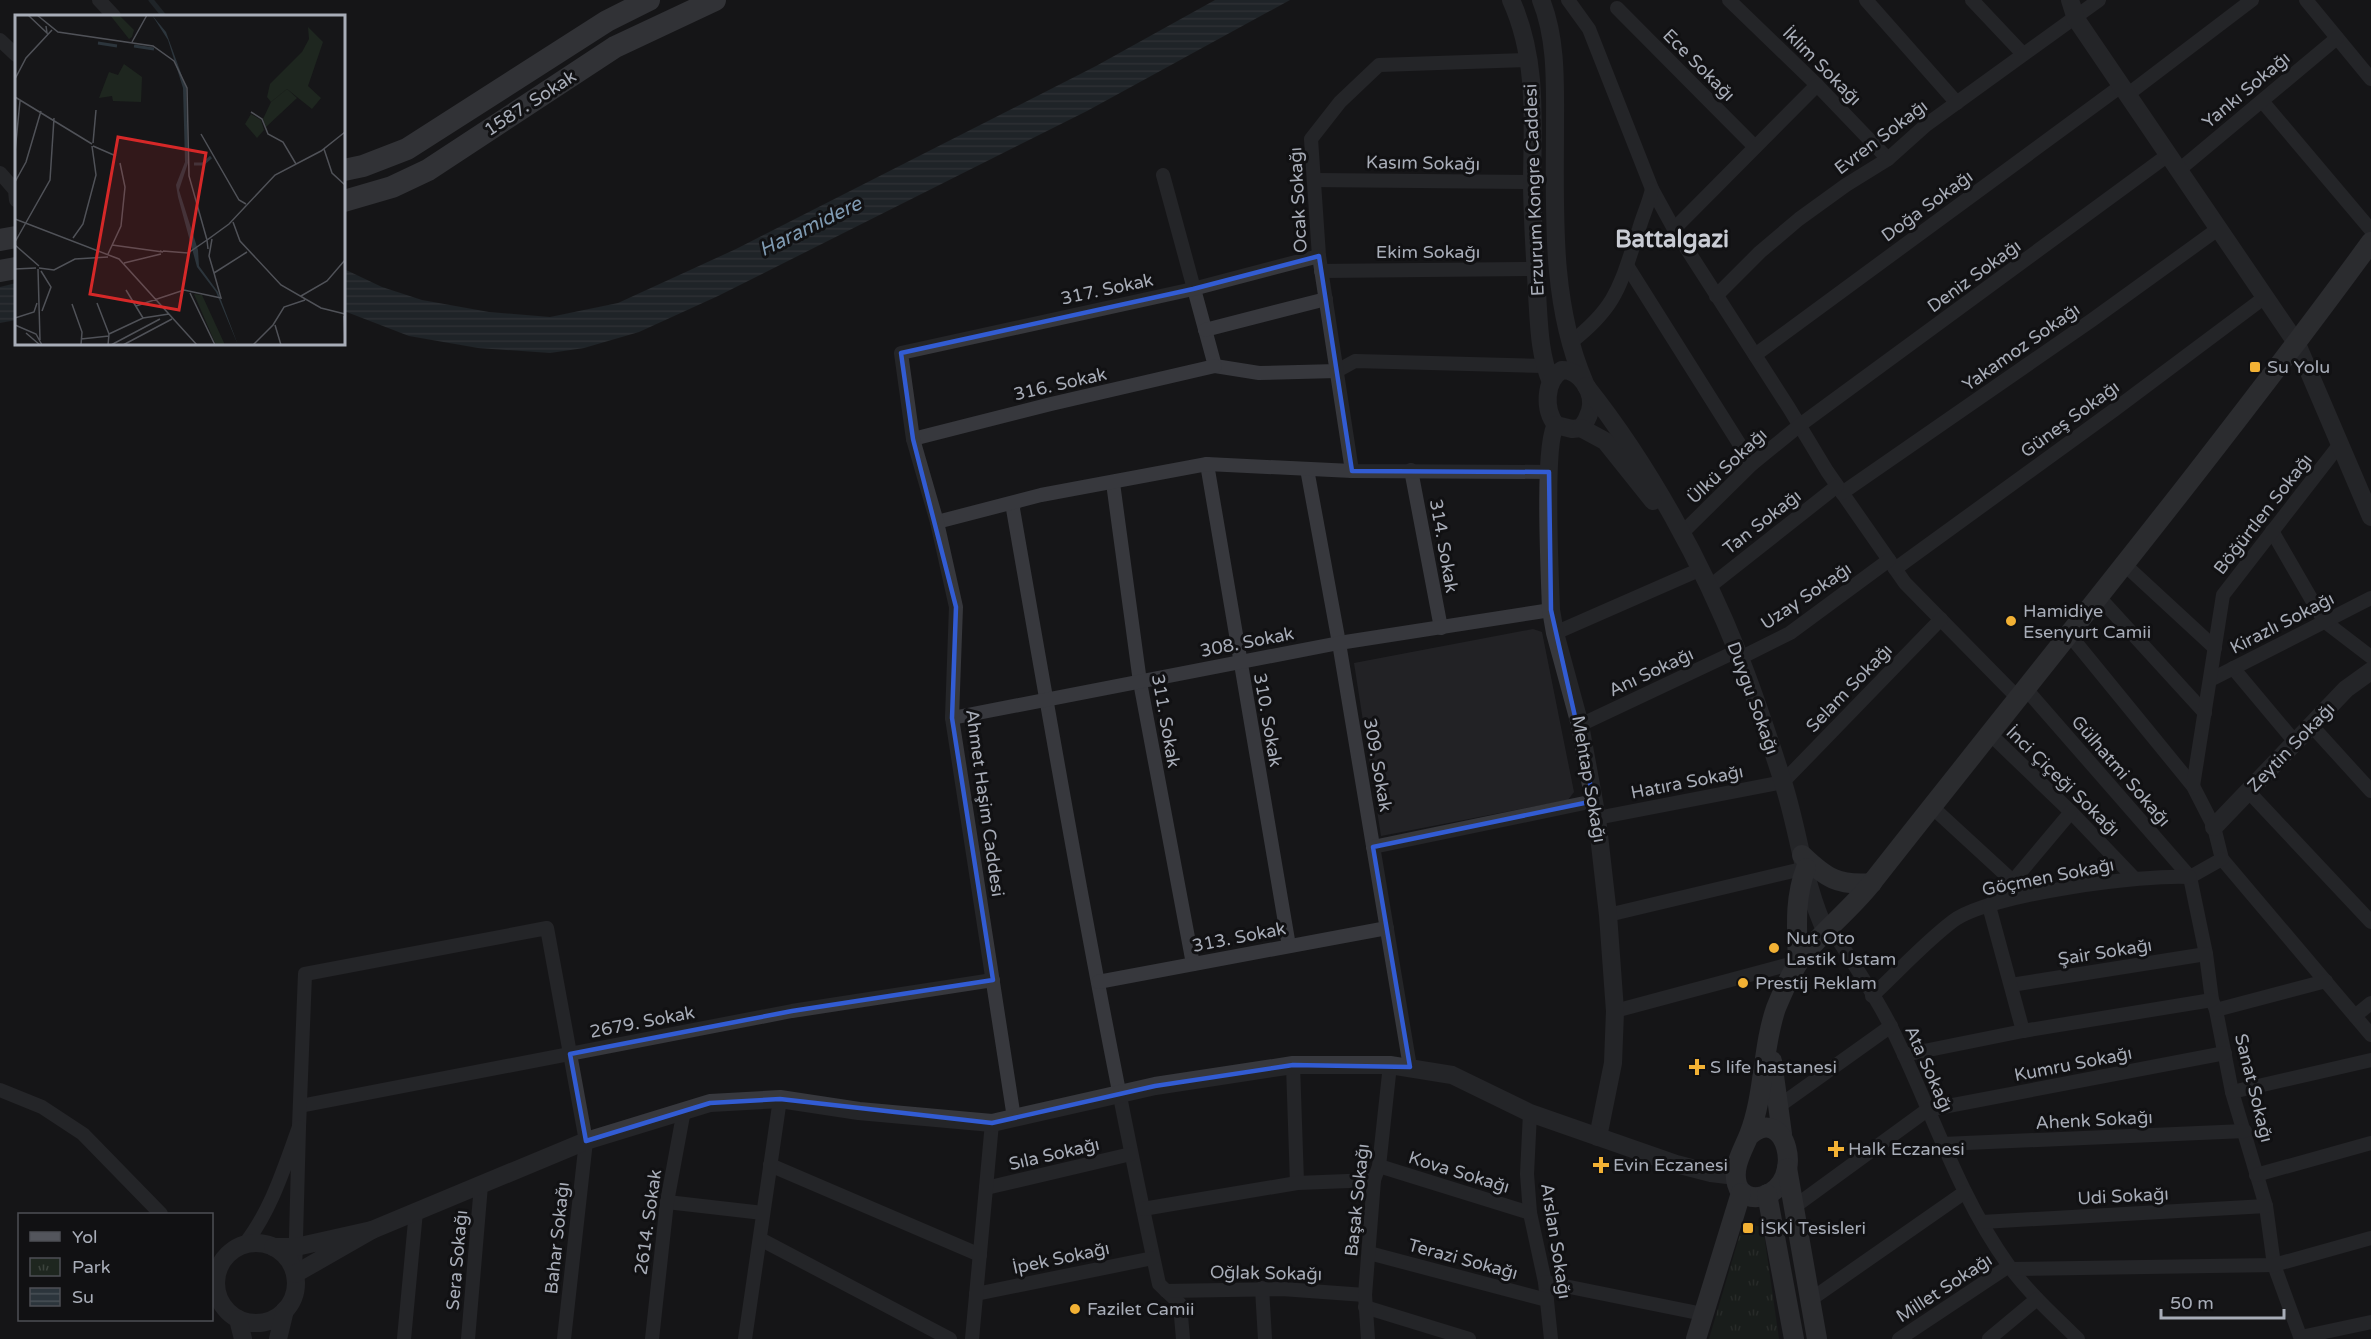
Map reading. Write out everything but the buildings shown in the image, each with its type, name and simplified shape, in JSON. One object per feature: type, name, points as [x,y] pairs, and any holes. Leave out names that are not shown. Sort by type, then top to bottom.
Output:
[{"type":"main road","name":"1587. Sokak","points":[[345,170],[363,166],[407,149],[607,21],[650,0]]},
{"type":"main road","name":"1587. Sokak","points":[[345,201],[392,187],[428,170],[615,47],[715,0]]},
{"type":"main road","points":[[0,240],[15,236]]},
{"type":"main road","points":[[1696,1339],[1738,1184],[1739,1157],[1748,1137],[1763,1075],[1770,1028],[1798,962],[1872,883],[1931,806],[1990,735],[2297,344],[2371,242]]},
{"type":"main road","points":[[0,271],[15,268]]},
{"type":"main road","points":[[1798,962],[1796,906],[1804,862],[1843,884],[1872,883]]},
{"type":"main road","points":[[1770,1028],[1773,1077],[1782,1134],[1788,1150],[1787,1168],[1817,1339]]},
{"type":"main road","points":[[1748,1137],[1753,1132],[1763,1129],[1782,1134]]},
{"type":"main road","points":[[1738,1184],[1751,1197],[1767,1194],[1777,1186],[1787,1168]]},
{"type":"main road","points":[[1767,1194],[1794,1339]]},
{"type":"street","points":[[99,0],[113,15]]},
{"type":"street","name":"Erzurum Kongre Caddesi","points":[[1511,0],[1523,33],[1529,60],[1533,102],[1532,182],[1536,269],[1540,331],[1548,374]]},
{"type":"street","name":"Erzurum Kongre Caddesi","points":[[1541,0],[1546,12],[1554,76],[1561,296],[1570,343],[1585,383]]},
{"type":"street","name":"Gülhatmi Sokağı","points":[[1568,0],[1589,29],[1652,189],[1674,229],[1840,489],[1905,583],[2021,693],[2190,877]]},
{"type":"street","name":"İklim Sokağı","points":[[1729,0],[1817,85],[1888,159]]},
{"type":"street","points":[[1866,0],[1957,103]]},
{"type":"street","points":[[1972,0],[2023,54]]},
{"type":"street","points":[[2070,0],[2076,19],[2297,344],[2371,517]]},
{"type":"street","name":"Evren Sokağı","points":[[1716,296],[1799,219],[1845,185],[1888,159],[1926,125],[2023,54],[2076,19],[2099,0]]},
{"type":"street","name":"Doğa Sokağı","points":[[1755,355],[2252,0]]},
{"type":"street","points":[[2306,0],[2371,80]]},
{"type":"street","name":"Ece Sokağı","points":[[1617,8],[1755,147]]},
{"type":"street","name":"Yankı Sokağı","points":[[2179,170],[2337,38]]},
{"type":"street","points":[[0,40],[15,54]]},
{"type":"street","name":"Ocak Sokağı","points":[[1352,471],[1319,256],[1311,139],[1340,102],[1379,65],[1529,60]]},
{"type":"street","points":[[1674,229],[1817,85]]},
{"type":"street","points":[[2262,101],[2371,230]]},
{"type":"street","name":"Deniz Sokağı","points":[[1800,425],[2168,155]]},
{"type":"street","points":[[0,173],[15,190]]},
{"type":"street","points":[[1163,175],[1215,366],[1260,373],[1337,371],[1355,361],[1548,374],[1571,370],[1578,374],[1626,440],[1681,534]]},
{"type":"street","name":"Kasım Sokağı","points":[[1314,180],[1532,182]]},
{"type":"street","points":[[1570,343],[1605,311],[1620,287],[1652,189]]},
{"type":"street","name":"Yakamoz Sokağı","points":[[1840,489],[2092,320],[2218,229]]},
{"type":"street","points":[[0,233],[15,236]]},
{"type":"street","name":"317. Sokak","points":[[901,353],[1193,289],[1319,256]]},
{"type":"street","points":[[1628,267],[1752,464]]},
{"type":"street","name":"Ekim Sokağı","points":[[1321,271],[1536,269]]},
{"type":"street","name":"Güneş Sokağı","points":[[1892,564],[2114,410],[2265,297]]},
{"type":"street","points":[[1205,330],[1326,299]]},
{"type":"street","name":"Ahmet Haşim Caddesi","points":[[901,353],[913,439],[937,522],[956,607],[952,718],[1014,1118]]},
{"type":"street","name":"316. Sokak","points":[[913,439],[1215,366]]},
{"type":"street","points":[[1548,374],[1548,410],[1556,424],[1572,429],[1581,428],[1605,441],[1681,534]]},
{"type":"street","points":[[1581,428],[1591,409],[1585,383]]},
{"type":"street","name":"Mehtap Sokağı","points":[[1556,424],[1551,440],[1549,472],[1551,610],[1580,725],[1595,809],[1608,915],[1615,1011],[1613,1063],[1598,1137]]},
{"type":"street","name":"Ülkü Sokağı","points":[[1681,534],[1752,464],[1800,425]]},
{"type":"street","name":"Böğürtlen Sokağı","points":[[2193,786],[2223,595],[2340,444]]},
{"type":"street","points":[[937,522],[1041,495],[1207,464],[1352,471],[1549,472]]},
{"type":"street","name":"310. Sokak","points":[[1207,464],[1289,946]]},
{"type":"street","name":"309. Sokak","points":[[1307,469],[1339,643],[1410,1067]]},
{"type":"street","name":"314. Sokak","points":[[1412,470],[1441,628]]},
{"type":"street","name":"311. Sokak","points":[[1113,483],[1140,682],[1193,964]]},
{"type":"street","name":"Tan Sokağı","points":[[1709,587],[1840,489]]},
{"type":"street","points":[[1014,503],[1013,509],[1046,700],[1118,1094],[1159,1284],[1180,1304],[1183,1339]]},
{"type":"street","points":[[2272,531],[2324,621],[2371,657]]},
{"type":"street","name":"Duygu Sokağı","points":[[1681,534],[1701,570],[1739,655],[1783,782],[1804,862],[1813,875],[1830,928]]},
{"type":"street","name":"Uzay Sokağı","points":[[1739,655],[1790,633],[1892,564]]},
{"type":"street","points":[[2124,564],[2215,648]]},
{"type":"street","points":[[1555,633],[1701,570]]},
{"type":"street","points":[[2098,596],[2205,713]]},
{"type":"street","name":"Kirazlı Sokağı","points":[[2210,680],[2371,598]]},
{"type":"street","name":"308. Sokak","points":[[952,718],[1339,643],[1551,610]]},
{"type":"street","name":"Selam Sokağı","points":[[1783,782],[1941,619]]},
{"type":"street","points":[[2068,633],[2193,786],[2214,827],[2222,859],[2371,1035]]},
{"type":"street","name":"Anı Sokağı","points":[[1580,725],[1739,655]]},
{"type":"street","points":[[2233,668],[2295,742]]},
{"type":"street","name":"Zeytin Sokağı","points":[[2214,827],[2346,689],[2371,671]]},
{"type":"street","points":[[2311,725],[2371,791]]},
{"type":"street","name":"İnci Çiçeği Sokağı","points":[[1990,735],[2071,812],[2135,879]]},
{"type":"street","name":"Hatıra Sokağı","points":[[1373,847],[1595,809],[1783,782]]},
{"type":"street","points":[[2248,791],[2371,922]]},
{"type":"street","points":[[1931,806],[2028,896]]},
{"type":"street","points":[[2024,1031],[1989,906],[2071,812]]},
{"type":"street","points":[[2190,877],[2222,859]]},
{"type":"street","points":[[1608,915],[1804,862]]},
{"type":"street","name":"Göçmen Sokağı","points":[[1872,996],[1954,920],[1989,906],[2028,896],[2135,879],[2190,877]]},
{"type":"street","name":"Sanat Sokağı","points":[[2190,877],[2232,1092],[2266,1206],[2274,1265],[2301,1338]]},
{"type":"street","name":"Bahar Sokağı","points":[[300,1106],[305,974],[547,928],[586,1141],[564,1339]]},
{"type":"street","name":"313. Sokak","points":[[1098,982],[1387,928]]},
{"type":"street","name":"Ata Sokağı","points":[[1830,928],[1891,1026],[1965,1192],[1982,1222],[2011,1268],[2037,1299],[2078,1339]]},
{"type":"street","name":"Şair Sokağı","points":[[2011,985],[2206,954]]},
{"type":"street","points":[[1615,1011],[1798,962]]},
{"type":"street","name":"2679. Sokak","points":[[300,1106],[792,1011],[993,980]]},
{"type":"street","points":[[1904,1054],[2024,1031],[2214,1005],[2326,981]]},
{"type":"street","points":[[2355,1016],[2371,1003]]},
{"type":"street","points":[[1779,1106],[1891,1026]]},
{"type":"street","name":"Kumru Sokağı","points":[[1927,1110],[2225,1053]]},
{"type":"street","points":[[2232,1092],[2371,1060]]},
{"type":"street","points":[[1293,1065],[1297,1183]]},
{"type":"street","points":[[295,1274],[372,1230],[416,1211],[586,1141],[710,1103],[780,1099],[860,1111],[992,1123],[1155,1086],[1293,1065],[1390,1065],[1452,1075],[1530,1113],[1738,1184]]},
{"type":"street","name":"Başak Sokağı","points":[[1368,1339],[1365,1301],[1374,1180],[1379,1166],[1390,1065]]},
{"type":"street","points":[[0,1090],[42,1107],[83,1134],[159,1213]]},
{"type":"street","points":[[745,1339],[780,1099]]},
{"type":"street","points":[[299,1127],[271,1202],[259,1226],[244,1245],[227,1256],[214,1270],[219,1299],[227,1311],[238,1319],[250,1323],[275,1318],[285,1310],[296,1287],[300,1106]]},
{"type":"street","name":"2614. Sokak","points":[[652,1339],[667,1202],[684,1110]]},
{"type":"street","points":[[1794,1207],[1927,1110]]},
{"type":"street","name":"Arslan Sokağı","points":[[1530,1113],[1527,1174],[1530,1213],[1545,1282],[1551,1339]]},
{"type":"street","points":[[972,1339],[992,1123]]},
{"type":"street","name":"Ahenk Sokağı","points":[[1943,1144],[2245,1131]]},
{"type":"street","points":[[2256,1175],[2371,1143]]},
{"type":"street","name":"Sıla Sokağı","points":[[986,1188],[1131,1154]]},
{"type":"street","points":[[770,1165],[980,1255]]},
{"type":"street","name":"Kova Sokağı","points":[[1379,1166],[1530,1213]]},
{"type":"street","points":[[1143,1209],[1297,1183],[1374,1180]]},
{"type":"street","name":"Sera Sokağı","points":[[468,1339],[482,1185]]},
{"type":"street","points":[[1810,1300],[1965,1192]]},
{"type":"street","points":[[667,1202],[763,1213]]},
{"type":"street","name":"Udi Sokağı","points":[[1982,1222],[2266,1206]]},
{"type":"street","points":[[404,1339],[416,1211]]},
{"type":"street","points":[[244,1245],[257,1243],[273,1247],[296,1247],[372,1230]]},
{"type":"street","points":[[2011,1268],[2274,1265],[2371,1238]]},
{"type":"street","points":[[760,1239],[950,1339]]},
{"type":"street","points":[[273,1247],[290,1262],[295,1274]]},
{"type":"street","name":"Terazi Sokağı","points":[[1369,1253],[1547,1300]]},
{"type":"street","name":"İpek Sokağı","points":[[976,1294],[1153,1258]]},
{"type":"street","name":"Millet Sokağı","points":[[1899,1339],[2011,1268]]},
{"type":"street","points":[[1545,1282],[1703,1314]]},
{"type":"street","points":[[1262,1288],[1265,1339]]},
{"type":"street","name":"Oğlak Sokağı","points":[[1166,1291],[1262,1288],[1365,1301],[1463,1338]]},
{"type":"street","points":[[1989,1339],[2037,1299]]},
{"type":"street","points":[[278,1339],[285,1310]]},
{"type":"street","points":[[238,1319],[243,1339]]},
{"type":"street","points":[[2301,1338],[2371,1322]]},
{"type":"highlighted area","points":[[1319,256],[1352,471],[1549,472],[1551,610],[1594,801],[1373,847],[1410,1067],[1293,1065],[1155,1086],[992,1123],[780,1099],[710,1103],[586,1141],[570,1054],[792,1011],[993,980],[952,718],[956,607],[913,439],[901,353],[1193,289]]},
{"type":"shaded area","points":[[1533,629],[1542,632],[1574,792],[1568,800],[1381,836],[1354,663]]},
{"type":"green space","points":[[1743,1224],[1763,1227],[1779,1339],[1709,1339]]},
{"type":"water","name":"Haramidere","points":[[1215,0],[1290,0],[1087,111],[718,296],[639,332],[584,348],[550,353],[478,348],[409,336],[345,311],[345,269],[382,287],[422,300],[489,312],[550,317],[618,303],[736,249],[1096,66]]},
{"type":"water","points":[[15,283],[15,320],[0,323],[0,287]]},
{"type":"waterway","points":[[151,0],[163,15]]},
{"type":"place","name":"Su Yolu","points":[[2255,367]]},
{"type":"place","name":"Hamidiye Esenyurt Camii","points":[[2011,621]]},
{"type":"place","name":"Nut Oto Lastik Ustam","points":[[1774,948]]},
{"type":"place","name":"Prestij Reklam","points":[[1743,983]]},
{"type":"place","name":"S life hastanesi","points":[[1697,1067]]},
{"type":"place","name":"Halk Eczanesi","points":[[1836,1149]]},
{"type":"place","name":"Evin Eczanesi","points":[[1601,1165]]},
{"type":"place","name":"İSKİ Tesisleri","points":[[1748,1228]]},
{"type":"place","name":"Fazilet Camii","points":[[1075,1309]]},
{"type":"district","name":"Battalgazi","points":[[1672,239]]}]
